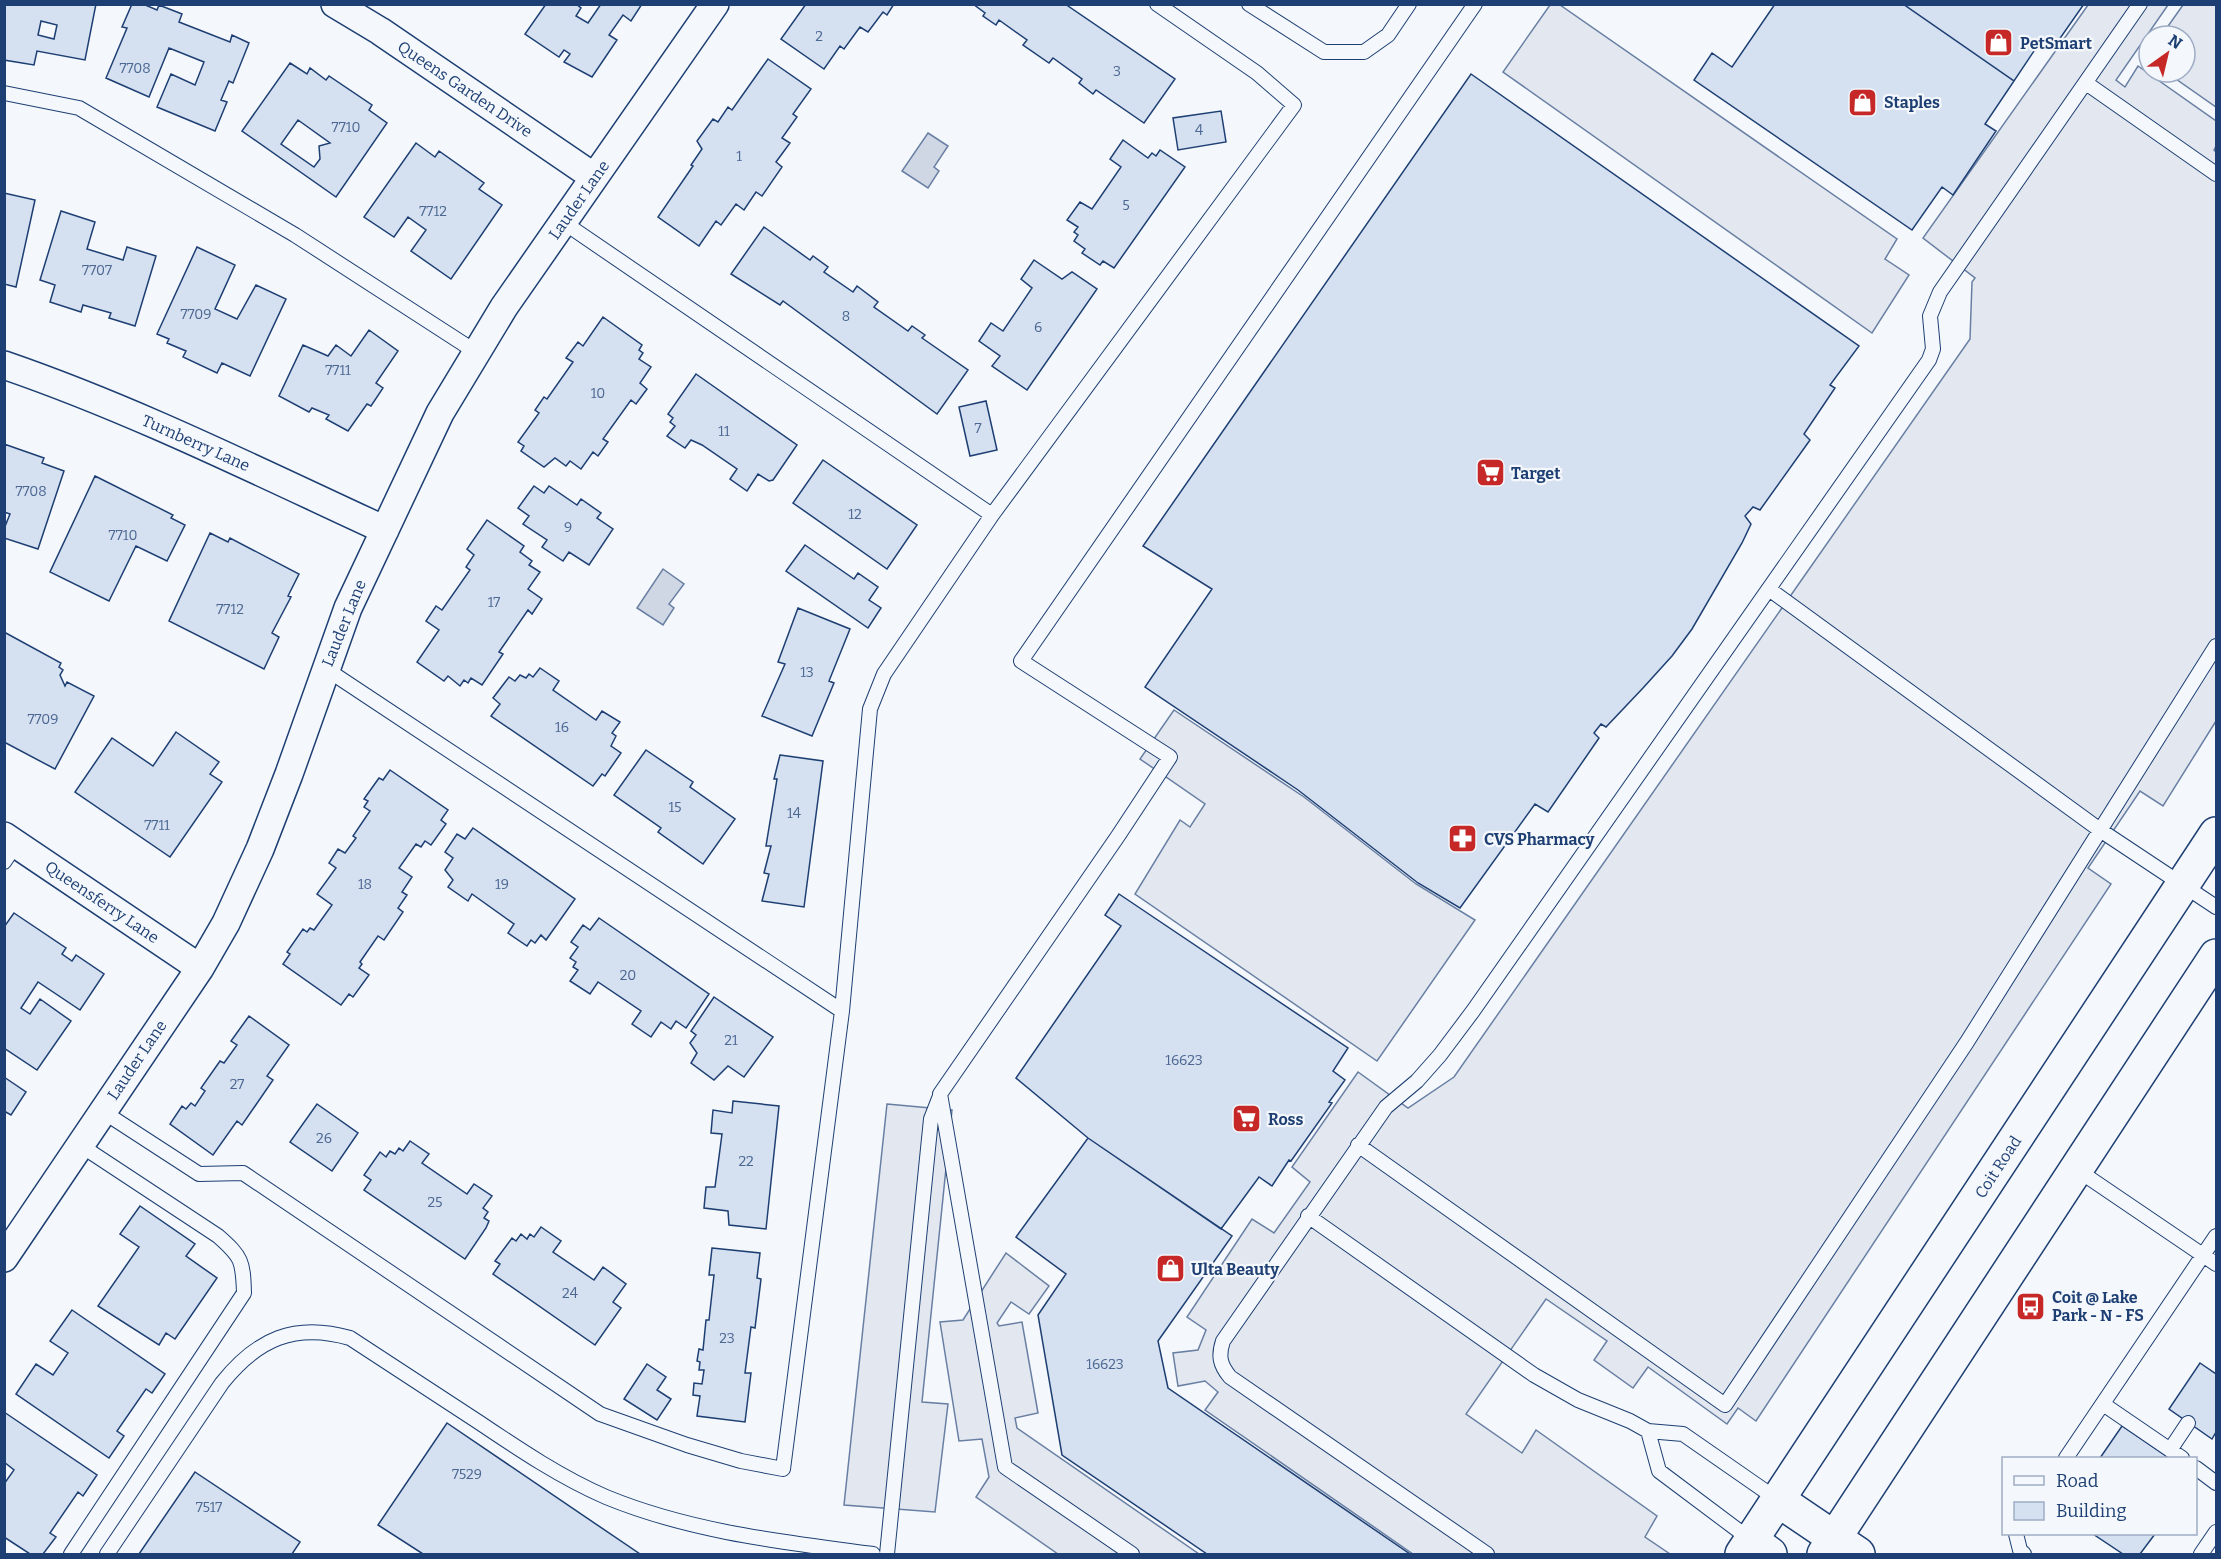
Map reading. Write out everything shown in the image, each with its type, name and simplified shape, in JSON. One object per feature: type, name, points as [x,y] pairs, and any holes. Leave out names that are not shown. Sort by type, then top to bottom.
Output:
[{"type":"main road","name":"Coit Road","points":[[1755,1550],[1778,1500],[2217,834]]},
{"type":"main road","points":[[1778,1500],[1839,1549],[2076,1170],[2217,956]]},
{"type":"street","name":"Queens Garden Drive","points":[[335,4],[380,31],[594,177]]},
{"type":"street","name":"Lauder Lane","points":[[4,1258],[200,968],[226,923],[260,849],[290,774],[348,608],[440,413],[476,352],[563,222],[715,4]]},
{"type":"street","name":"Turnberry Lane","points":[[4,365],[67,387],[132,415],[385,530]]},
{"type":"street","name":"Queensferry Lane","points":[[8,847],[200,968]]},
{"type":"lane","points":[[102,1111],[199,1174],[243,1173],[600,1414],[687,1445],[741,1461],[783,1469],[842,1011],[870,709],[884,674],[992,515],[1294,105],[1257,73],[1157,4]]},
{"type":"lane","points":[[1249,4],[1324,52],[1364,52],[1388,35],[1409,4]]},
{"type":"lane","points":[[887,1554],[931,1119],[940,1094],[1118,837],[1170,757],[1021,661],[1475,4]]},
{"type":"lane","points":[[1487,1554],[1230,1377],[1222,1367],[1220,1350],[1222,1341],[1386,1107],[1417,1081],[1473,1011],[1929,360],[1933,349],[1930,316],[1940,292],[2140,4]]},
{"type":"lane","points":[[2086,83],[2217,174]]},
{"type":"lane","points":[[4,93],[79,108],[295,235],[476,352]]},
{"type":"lane","points":[[563,222],[992,515]]},
{"type":"lane","points":[[1769,589],[2100,830],[2217,907]]},
{"type":"lane","points":[[1358,1145],[1725,1405],[1967,1042],[2217,646]]},
{"type":"lane","points":[[326,669],[842,1011]]},
{"type":"lane","points":[[940,1094],[1005,1467],[1132,1554]]},
{"type":"lane","points":[[71,1554],[244,1293],[244,1269],[237,1253],[218,1236],[80,1145]]},
{"type":"lane","points":[[2076,1170],[2217,1264]]},
{"type":"lane","points":[[1308,1216],[1534,1375],[1578,1400],[1630,1420],[1648,1431],[1683,1434],[1778,1500]]},
{"type":"lane","points":[[2067,1457],[2217,1236]]},
{"type":"lane","points":[[107,1554],[235,1366],[252,1351],[270,1341],[291,1334],[311,1331],[330,1332],[350,1338],[520,1449],[568,1478],[605,1496],[644,1511],[750,1538],[873,1554]]},
{"type":"lane","points":[[2103,1404],[2180,1457]]},
{"type":"lane","points":[[2170,1450],[2188,1423]]},
{"type":"lane","points":[[1648,1431],[1659,1471],[1755,1550]]},
{"type":"lane","points":[[2197,1469],[2217,1483]]},
{"type":"lane","points":[[2201,1554],[2217,1532]]},
{"type":"lane","points":[[2016,1535],[2020,1550],[2024,1554]]},
{"type":"shaded area","points":[[1550,5],[1560,5],[1897,239],[1885,259],[1909,275],[1872,333],[1503,72]]},
{"type":"shaded area","points":[[2088,5],[2168,5],[2155,24],[2137,24],[2137,50],[2116,80],[2125,87],[2137,68],[2137,84],[2164,84],[2216,121],[2214,150],[2216,152],[2216,721],[2163,806],[2140,791],[2088,868],[2111,884],[1756,1421],[1738,1408],[1727,1424],[1648,1367],[1633,1388],[1594,1360],[1607,1341],[1546,1299],[1466,1414],[1522,1453],[1536,1430],[1657,1516],[1645,1537],[1670,1554],[1413,1554],[1205,1410],[1218,1392],[1205,1381],[1178,1386],[1173,1353],[1198,1350],[1206,1330],[1187,1317],[1252,1219],[1274,1233],[1310,1182],[1292,1167],[1358,1072],[1408,1108],[1454,1077],[1970,339],[1972,282],[1975,278],[1923,238]]},
{"type":"shaded area","points":[[2183,5],[2216,6],[2216,107],[2183,84],[2197,84],[2197,24],[2170,24]]},
{"type":"shaded area","points":[[928,133],[948,146],[934,167],[939,171],[928,188],[902,171]]},
{"type":"shaded area","points":[[663,569],[684,584],[669,604],[674,608],[663,625],[637,608]]},
{"type":"shaded area","points":[[1174,710],[1304,797],[1416,884],[1475,920],[1377,1061],[1135,894],[1180,820],[1190,827],[1205,804],[1140,759]]},
{"type":"shaded area","points":[[887,1104],[952,1110],[922,1402],[948,1404],[935,1512],[844,1505]]},
{"type":"shaded area","points":[[1006,1253],[1049,1286],[1029,1314],[1011,1302],[997,1323],[999,1326],[1022,1322],[1038,1413],[1015,1418],[1017,1428],[1199,1554],[1058,1554],[976,1497],[989,1477],[982,1439],[959,1441],[940,1322],[963,1320]]},
{"type":"building","points":[[4,4],[96,4],[85,60],[37,51],[34,65],[4,60]],"holes":[[[41,21],[57,25],[54,39],[38,35]]]},
{"type":"building","points":[[132,4],[143,4],[157,10],[159,5],[182,14],[179,22],[230,42],[232,35],[249,43],[233,83],[229,81],[221,100],[227,102],[215,131],[157,107],[171,74],[195,85],[204,62],[169,48],[149,97],[106,78],[127,28],[122,27]]},
{"type":"building","points":[[546,4],[576,4],[581,8],[576,16],[588,23],[601,4],[642,4],[631,21],[623,15],[609,35],[617,40],[592,77],[564,62],[570,54],[564,50],[559,57],[525,34]]},
{"type":"building","points":[[806,4],[894,4],[887,15],[883,12],[868,32],[860,27],[844,49],[840,46],[824,69],[781,39]]},
{"type":"building","points":[[973,4],[1065,4],[1175,79],[1144,123],[1096,90],[1093,94],[1079,83],[1082,79],[1053,58],[1049,63],[1023,45],[1027,40],[999,20],[996,25],[983,16],[985,13]]},
{"type":"building","name":"Staples","points":[[1775,4],[1903,4],[2014,81],[1985,124],[1996,131],[1953,195],[1942,187],[1912,230],[1694,80],[1712,53],[1732,67]]},
{"type":"building","name":"PetSmart","points":[[1903,4],[2084,4],[2054,47],[2042,39],[2014,81]]},
{"type":"building","points":[[768,59],[811,89],[793,114],[797,117],[782,138],[790,143],[776,162],[782,167],[762,196],[756,192],[744,210],[736,204],[721,225],[716,221],[699,246],[658,217],[702,149],[697,141],[713,119],[718,122],[728,107],[732,110]]},
{"type":"building","points":[[290,63],[307,74],[310,68],[326,80],[329,76],[372,105],[369,110],[387,123],[336,197],[242,131]],"holes":[[[298,120],[330,143],[319,146],[320,159],[314,167],[281,144]]]},
{"type":"building","name":"Target","points":[[1471,74],[1859,346],[1830,385],[1835,388],[1804,434],[1810,440],[1760,510],[1753,507],[1745,516],[1751,524],[1692,629],[1672,656],[1606,727],[1601,724],[1594,733],[1599,738],[1548,812],[1535,804],[1460,908],[1418,883],[1298,790],[1145,687],[1212,589],[1143,546]]},
{"type":"building","points":[[1221,111],[1226,142],[1178,150],[1173,118]]},
{"type":"building","points":[[1123,140],[1148,158],[1152,153],[1156,156],[1160,150],[1185,167],[1114,268],[1103,261],[1100,265],[1082,253],[1085,249],[1074,241],[1078,235],[1074,232],[1078,227],[1067,220],[1080,202],[1092,209],[1121,167],[1110,159]]},
{"type":"building","points":[[416,143],[435,157],[439,151],[484,183],[479,189],[502,205],[451,279],[411,251],[426,230],[408,217],[394,237],[364,217]]},
{"type":"building","points":[[4,193],[35,200],[16,287],[4,284]]},
{"type":"building","points":[[61,211],[95,222],[87,249],[123,260],[127,247],[156,256],[135,326],[109,318],[111,313],[83,305],[81,312],[50,302],[55,285],[40,280]]},
{"type":"building","points":[[764,227],[810,260],[813,256],[828,267],[824,272],[853,292],[857,286],[878,302],[874,307],[908,331],[912,326],[925,335],[922,338],[968,370],[937,414],[783,301],[780,305],[731,274]]},
{"type":"building","points":[[197,247],[235,265],[215,309],[237,319],[256,285],[286,299],[250,376],[222,363],[217,373],[183,357],[186,351],[167,343],[169,339],[157,334]]},
{"type":"building","points":[[1034,260],[1062,279],[1072,272],[1097,289],[1027,390],[992,366],[1000,356],[979,341],[991,323],[1003,331],[1032,288],[1021,279]]},
{"type":"building","points":[[603,317],[642,345],[639,350],[643,353],[639,359],[651,367],[640,383],[647,389],[636,404],[631,400],[603,439],[608,442],[598,456],[593,452],[581,469],[570,461],[566,466],[555,458],[544,467],[521,451],[524,446],[518,442],[539,413],[535,410],[544,397],[547,399],[573,362],[566,358],[578,342],[583,346]]},
{"type":"building","points":[[369,330],[398,351],[376,383],[383,388],[371,406],[367,404],[348,431],[326,419],[329,415],[312,408],[309,412],[279,396],[303,345],[328,356],[336,345],[351,356]]},
{"type":"building","points":[[696,374],[797,445],[773,480],[769,481],[758,474],[747,491],[730,479],[737,469],[702,445],[691,440],[685,448],[667,436],[675,426],[670,422],[673,418],[668,414]]},
{"type":"building","points":[[986,401],[997,450],[970,456],[959,407]]},
{"type":"building","points":[[4,444],[44,458],[42,463],[64,471],[38,549],[4,538],[4,529],[10,514],[4,512]]},
{"type":"building","points":[[823,460],[917,525],[887,569],[793,503]]},
{"type":"building","points":[[95,476],[173,515],[171,518],[185,525],[167,561],[136,546],[109,601],[50,572]]},
{"type":"building","points":[[534,486],[544,493],[549,486],[577,505],[581,499],[601,513],[597,518],[613,529],[589,565],[569,552],[563,561],[542,547],[547,540],[523,524],[529,516],[518,508]]},
{"type":"building","points":[[487,520],[524,546],[520,552],[532,561],[529,565],[540,572],[528,589],[542,599],[532,614],[528,610],[499,652],[503,654],[482,685],[471,678],[468,683],[464,680],[460,686],[448,676],[444,681],[417,662],[439,630],[426,621],[436,606],[442,610],[470,570],[466,567],[474,555],[467,549]]},
{"type":"building","points":[[210,533],[228,542],[230,538],[299,574],[288,596],[291,597],[272,633],[279,637],[264,669],[169,621]]},
{"type":"building","points":[[805,545],[854,579],[858,573],[878,587],[869,600],[881,608],[868,628],[786,571]]},
{"type":"building","points":[[798,608],[850,629],[829,681],[834,683],[812,736],[762,716],[785,664],[778,662]]},
{"type":"building","points":[[4,632],[61,663],[59,667],[63,670],[60,675],[65,686],[67,682],[94,696],[55,769],[4,742]]},
{"type":"building","points":[[540,668],[559,681],[553,690],[596,720],[602,711],[620,722],[612,733],[616,736],[611,746],[621,753],[605,776],[602,774],[593,786],[491,716],[500,704],[493,698],[509,677],[515,681],[520,675],[526,678],[529,674],[533,677]]},
{"type":"building","points":[[176,732],[219,762],[210,774],[222,782],[170,857],[75,792],[112,738],[153,766]]},
{"type":"building","points":[[646,750],[693,782],[690,787],[735,819],[703,864],[658,832],[661,828],[614,795]]},
{"type":"building","points":[[780,755],[823,761],[804,907],[762,901],[769,874],[764,873],[771,846],[766,846],[777,779],[774,779]]},
{"type":"building","points":[[390,770],[448,810],[441,820],[446,824],[431,845],[425,841],[421,847],[416,844],[399,868],[412,877],[402,892],[407,895],[398,908],[403,912],[384,940],[378,936],[360,962],[362,964],[359,968],[369,975],[353,997],[349,994],[341,1005],[283,964],[290,954],[287,952],[303,929],[307,932],[310,928],[314,930],[332,905],[317,894],[336,868],[329,863],[338,849],[345,853],[356,838],[353,836],[370,811],[364,807],[368,801],[364,799],[379,778],[383,780]]},
{"type":"building","points":[[473,828],[575,899],[546,940],[541,935],[535,943],[531,940],[527,946],[508,933],[514,924],[472,894],[468,901],[448,887],[453,880],[445,870],[453,858],[445,852],[457,834],[465,839]]},
{"type":"building","points":[[1119,894],[1348,1048],[1333,1071],[1345,1080],[1329,1102],[1332,1103],[1272,1186],[1259,1177],[1221,1229],[1088,1138],[1016,1078],[1121,926],[1105,915]]},
{"type":"building","points":[[14,913],[66,948],[62,954],[72,961],[76,955],[104,974],[80,1010],[38,982],[21,1008],[30,1014],[40,999],[71,1021],[37,1070],[4,1048],[4,927]]},
{"type":"building","points":[[599,918],[709,994],[686,1028],[676,1021],[671,1029],[661,1022],[651,1037],[632,1024],[641,1011],[598,982],[590,994],[570,981],[578,970],[573,967],[576,962],[570,958],[578,947],[571,942],[583,925],[590,930]]},
{"type":"building","points":[[714,997],[773,1037],[744,1077],[728,1066],[714,1080],[691,1063],[697,1053],[690,1043],[696,1035],[691,1031]]},
{"type":"building","points":[[249,1016],[289,1045],[267,1076],[273,1080],[242,1125],[237,1121],[213,1155],[170,1124],[182,1106],[186,1109],[191,1103],[195,1106],[205,1091],[201,1088],[220,1061],[224,1063],[237,1045],[231,1041]]},
{"type":"building","points":[[4,1077],[26,1092],[11,1115],[4,1111]]},
{"type":"building","points":[[733,1101],[779,1106],[766,1229],[729,1225],[728,1211],[704,1208],[706,1187],[715,1187],[722,1134],[711,1133],[713,1110],[732,1113]]},
{"type":"building","points":[[317,1104],[358,1133],[332,1171],[290,1142]]},
{"type":"building","points":[[1088,1138],[1232,1236],[1158,1341],[1168,1388],[1410,1554],[1207,1554],[1062,1455],[1038,1315],[1066,1274],[1016,1237]]},
{"type":"building","points":[[410,1141],[429,1154],[422,1163],[467,1194],[474,1184],[492,1196],[483,1208],[488,1212],[484,1218],[489,1221],[486,1228],[465,1259],[364,1190],[371,1180],[364,1175],[380,1152],[386,1157],[390,1151],[395,1154],[399,1148],[403,1151]]},
{"type":"building","points":[[140,1206],[195,1244],[186,1256],[217,1278],[175,1339],[166,1333],[159,1345],[98,1306],[139,1247],[120,1234]]},
{"type":"building","points":[[541,1227],[561,1241],[553,1252],[594,1280],[603,1267],[626,1284],[613,1302],[621,1308],[595,1345],[493,1274],[500,1264],[495,1261],[512,1238],[516,1241],[521,1234],[527,1239],[530,1234],[534,1237]]},
{"type":"building","points":[[712,1248],[760,1253],[757,1278],[761,1279],[755,1328],[751,1327],[745,1373],[751,1373],[745,1422],[697,1416],[700,1396],[693,1395],[694,1383],[702,1384],[704,1370],[699,1370],[700,1362],[697,1361],[699,1349],[703,1350],[706,1320],[709,1320],[714,1275],[709,1275]]},
{"type":"building","points":[[72,1310],[165,1374],[152,1393],[146,1389],[117,1431],[124,1436],[109,1458],[16,1394],[36,1364],[53,1375],[68,1353],[50,1341]]},
{"type":"building","points":[[2200,1363],[2216,1374],[2216,1432],[2212,1439],[2169,1409]]},
{"type":"building","points":[[647,1364],[666,1377],[657,1390],[671,1399],[657,1420],[624,1399]]},
{"type":"building","points":[[4,1412],[97,1475],[83,1496],[78,1492],[50,1533],[56,1537],[43,1554],[30,1554],[4,1537],[4,1484],[14,1470],[4,1462]]},
{"type":"building","points":[[447,1423],[640,1554],[423,1554],[378,1525]]},
{"type":"building","points":[[2122,1426],[2168,1457],[2101,1457]]},
{"type":"building","points":[[195,1472],[300,1542],[292,1554],[139,1554]]},
{"type":"building","points":[[2094,1535],[2154,1535],[2140,1554],[2123,1554]]},
{"type":"place","name":"PetSmart","points":[[1999,43]]},
{"type":"place","name":"Staples","points":[[1863,102]]},
{"type":"place","name":"Target","points":[[1490,473]]},
{"type":"place","name":"CVS Pharmacy","points":[[1463,839]]},
{"type":"place","name":"Ross","points":[[1247,1119]]},
{"type":"place","name":"Ulta Beauty","points":[[1170,1269]]},
{"type":"place","name":"Coit @ Lake Park - N - FS","points":[[2031,1306]]}]
